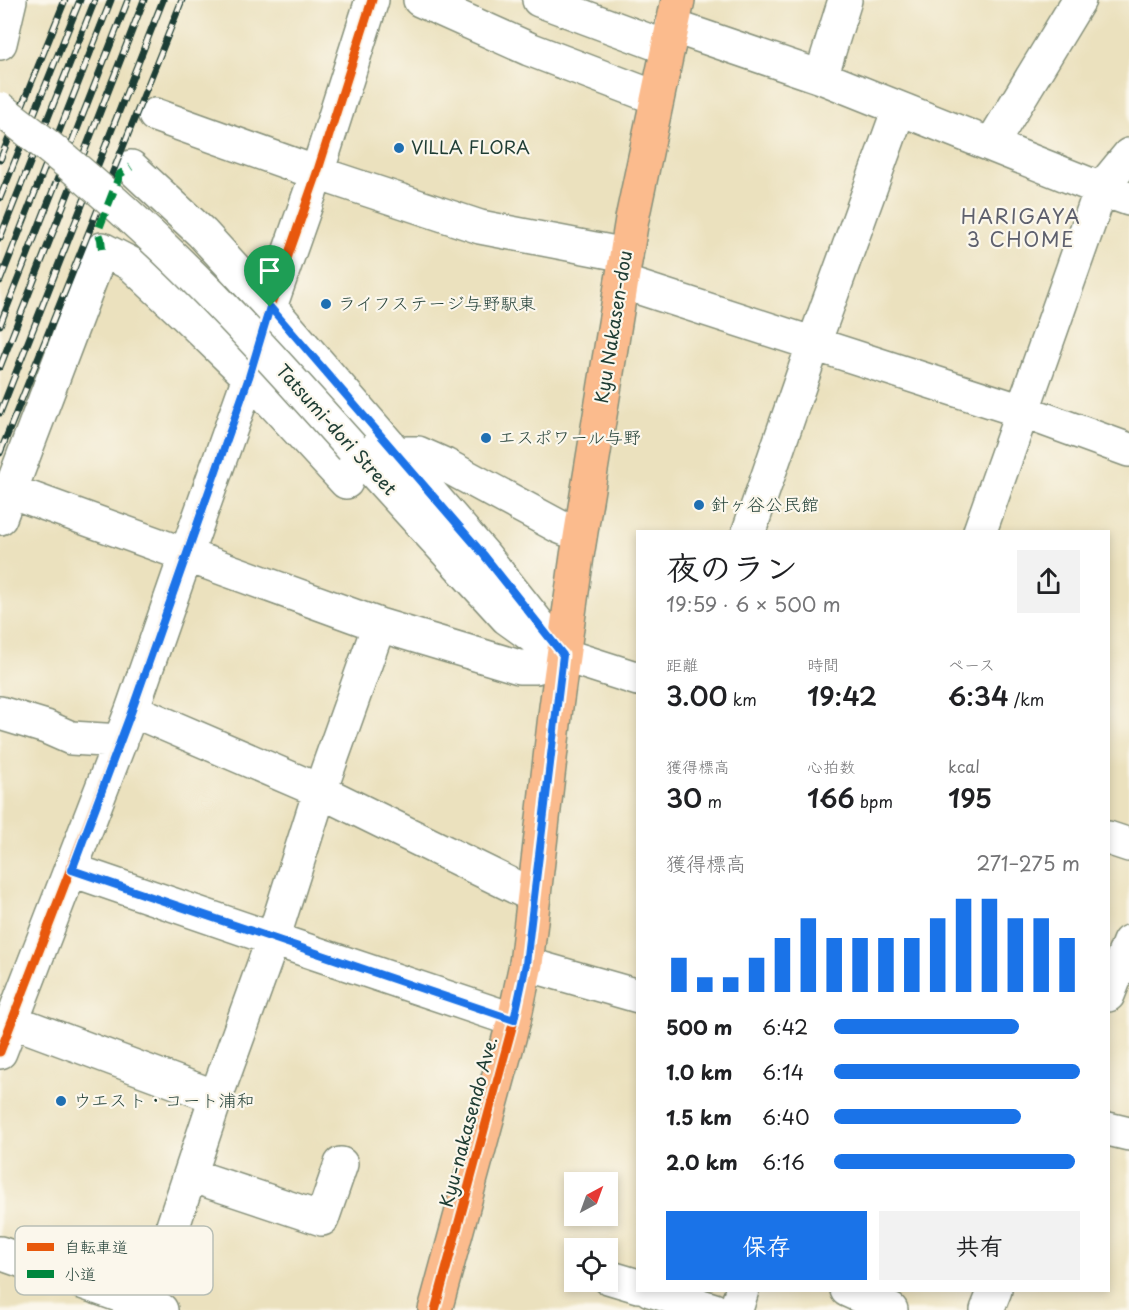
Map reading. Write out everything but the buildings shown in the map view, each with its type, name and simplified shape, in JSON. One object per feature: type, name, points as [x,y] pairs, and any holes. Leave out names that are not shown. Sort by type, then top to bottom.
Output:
[{"type":"main road","name":"Kyu Nakasen-dou","points":[[563,655],[569,603],[632,219],[672,25]]},
{"type":"main road","name":"Kyu-nakasendo Ave.","points":[[435,1310],[514,1020],[526,964],[563,655]]},
{"type":"street","points":[[0,43],[10,0]]},
{"type":"street","points":[[0,1052],[132,710],[249,377],[372,0]]},
{"type":"street","points":[[420,0],[529,49],[657,98]]},
{"type":"street","points":[[539,0],[672,25],[821,77],[1115,194]]},
{"type":"street","points":[[821,77],[845,0]]},
{"type":"street","points":[[991,146],[1079,0]]},
{"type":"street","points":[[749,530],[899,108]]},
{"type":"street","name":"Tatsumi-dori Street","points":[[0,109],[51,148],[122,209],[173,257],[239,324],[507,618],[563,655],[636,678]]},
{"type":"street","points":[[155,115],[317,173],[480,227],[624,269],[814,343],[1022,411],[1129,450]]},
{"type":"street","points":[[980,530],[1022,411],[1115,194],[1129,155]]},
{"type":"street","points":[[131,167],[202,233],[270,307],[497,571],[563,655],[536,667],[519,667],[379,625],[186,555],[5,505],[102,249],[131,264],[249,377],[346,482]]},
{"type":"street","points":[[400,459],[407,453],[418,453],[445,465],[558,526],[580,535]]},
{"type":"street","points":[[175,1226],[216,1097],[273,939],[320,791],[379,625]]},
{"type":"street","points":[[132,710],[320,791],[534,896]]},
{"type":"street","points":[[0,713],[46,727],[71,738],[121,741]]},
{"type":"street","points":[[1110,839],[1129,845]]},
{"type":"street","points":[[72,870],[514,1020]]},
{"type":"street","points":[[1110,990],[1129,942]]},
{"type":"street","points":[[526,964],[636,995]]},
{"type":"street","points":[[12,1021],[216,1097]]},
{"type":"street","points":[[1110,1129],[1129,1134]]},
{"type":"street","points":[[190,1175],[322,1219],[341,1164]]},
{"type":"street","points":[[0,1253],[15,1258]]},
{"type":"street","points":[[618,1280],[636,1285]]},
{"type":"street","points":[[656,1292],[714,1310]]},
{"type":"street","points":[[736,1310],[741,1292]]},
{"type":"street","points":[[851,1292],[891,1310]]},
{"type":"street","points":[[987,1310],[993,1292]]},
{"type":"street","points":[[115,1295],[151,1308]]},
{"type":"railway","points":[[0,160],[65,0]]},
{"type":"railway","points":[[0,198],[80,0]]},
{"type":"railway","points":[[0,238],[95,0]]},
{"type":"railway","points":[[0,281],[111,0]]},
{"type":"railway","points":[[0,325],[128,0]]},
{"type":"railway","points":[[0,367],[144,0]]},
{"type":"railway","points":[[0,413],[163,0]]},
{"type":"railway","points":[[0,453],[182,0]]},
{"type":"marked path","points":[[102,249],[98,231],[120,174],[131,167]]},
{"type":"cycle path","points":[[0,1052],[132,710],[249,377],[372,0]]},
{"type":"cycle path","points":[[435,1310],[514,1020],[526,964],[563,655]]},
{"type":"place","name":"VILLA FLORA","points":[[399,148]]},
{"type":"place","name":"ライフステージ与野駅東","points":[[326,304]]},
{"type":"place","name":"エスポワール与野","points":[[486,438]]},
{"type":"place","name":"針ヶ谷公民館","points":[[699,505]]},
{"type":"place","name":"ウエスト・コート浦和","points":[[61,1101]]},
{"type":"district","name":"HARIGAYA 3 CHOME","points":[[1021,228]]},
{"type":"route","points":[[270,307],[483,554],[563,655],[526,964],[514,1020],[72,870],[132,710],[249,377],[270,307]]}]
